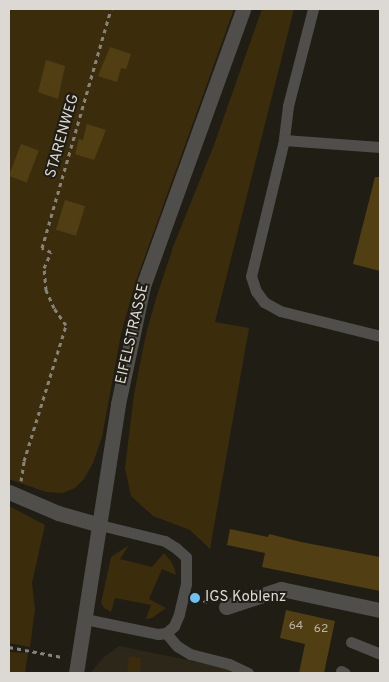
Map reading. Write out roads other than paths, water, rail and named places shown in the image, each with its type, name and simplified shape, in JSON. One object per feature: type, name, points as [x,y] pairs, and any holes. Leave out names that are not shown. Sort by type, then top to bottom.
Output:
[{"type":"street","name":"EIFELSTRASSE","points":[[76,673],[118,404],[144,286],[243,9]]},
{"type":"street","points":[[13,493],[58,513],[100,525]]},
{"type":"street","points":[[226,607],[281,589],[380,610]]},
{"type":"lane","points":[[314,9],[288,106],[284,140],[251,276],[256,291],[264,302],[280,311],[380,336]]},
{"type":"lane","points":[[284,140],[380,146]]},
{"type":"lane","points":[[85,619],[158,634],[166,633],[174,626],[180,614],[186,584],[186,557],[165,541],[100,525]]},
{"type":"lane","points":[[166,633],[177,646],[190,654],[229,664],[248,673]]},
{"type":"lane","points":[[351,642],[380,654]]},
{"type":"place","name":"IGS Koblenz","points":[[195,598]]}]
